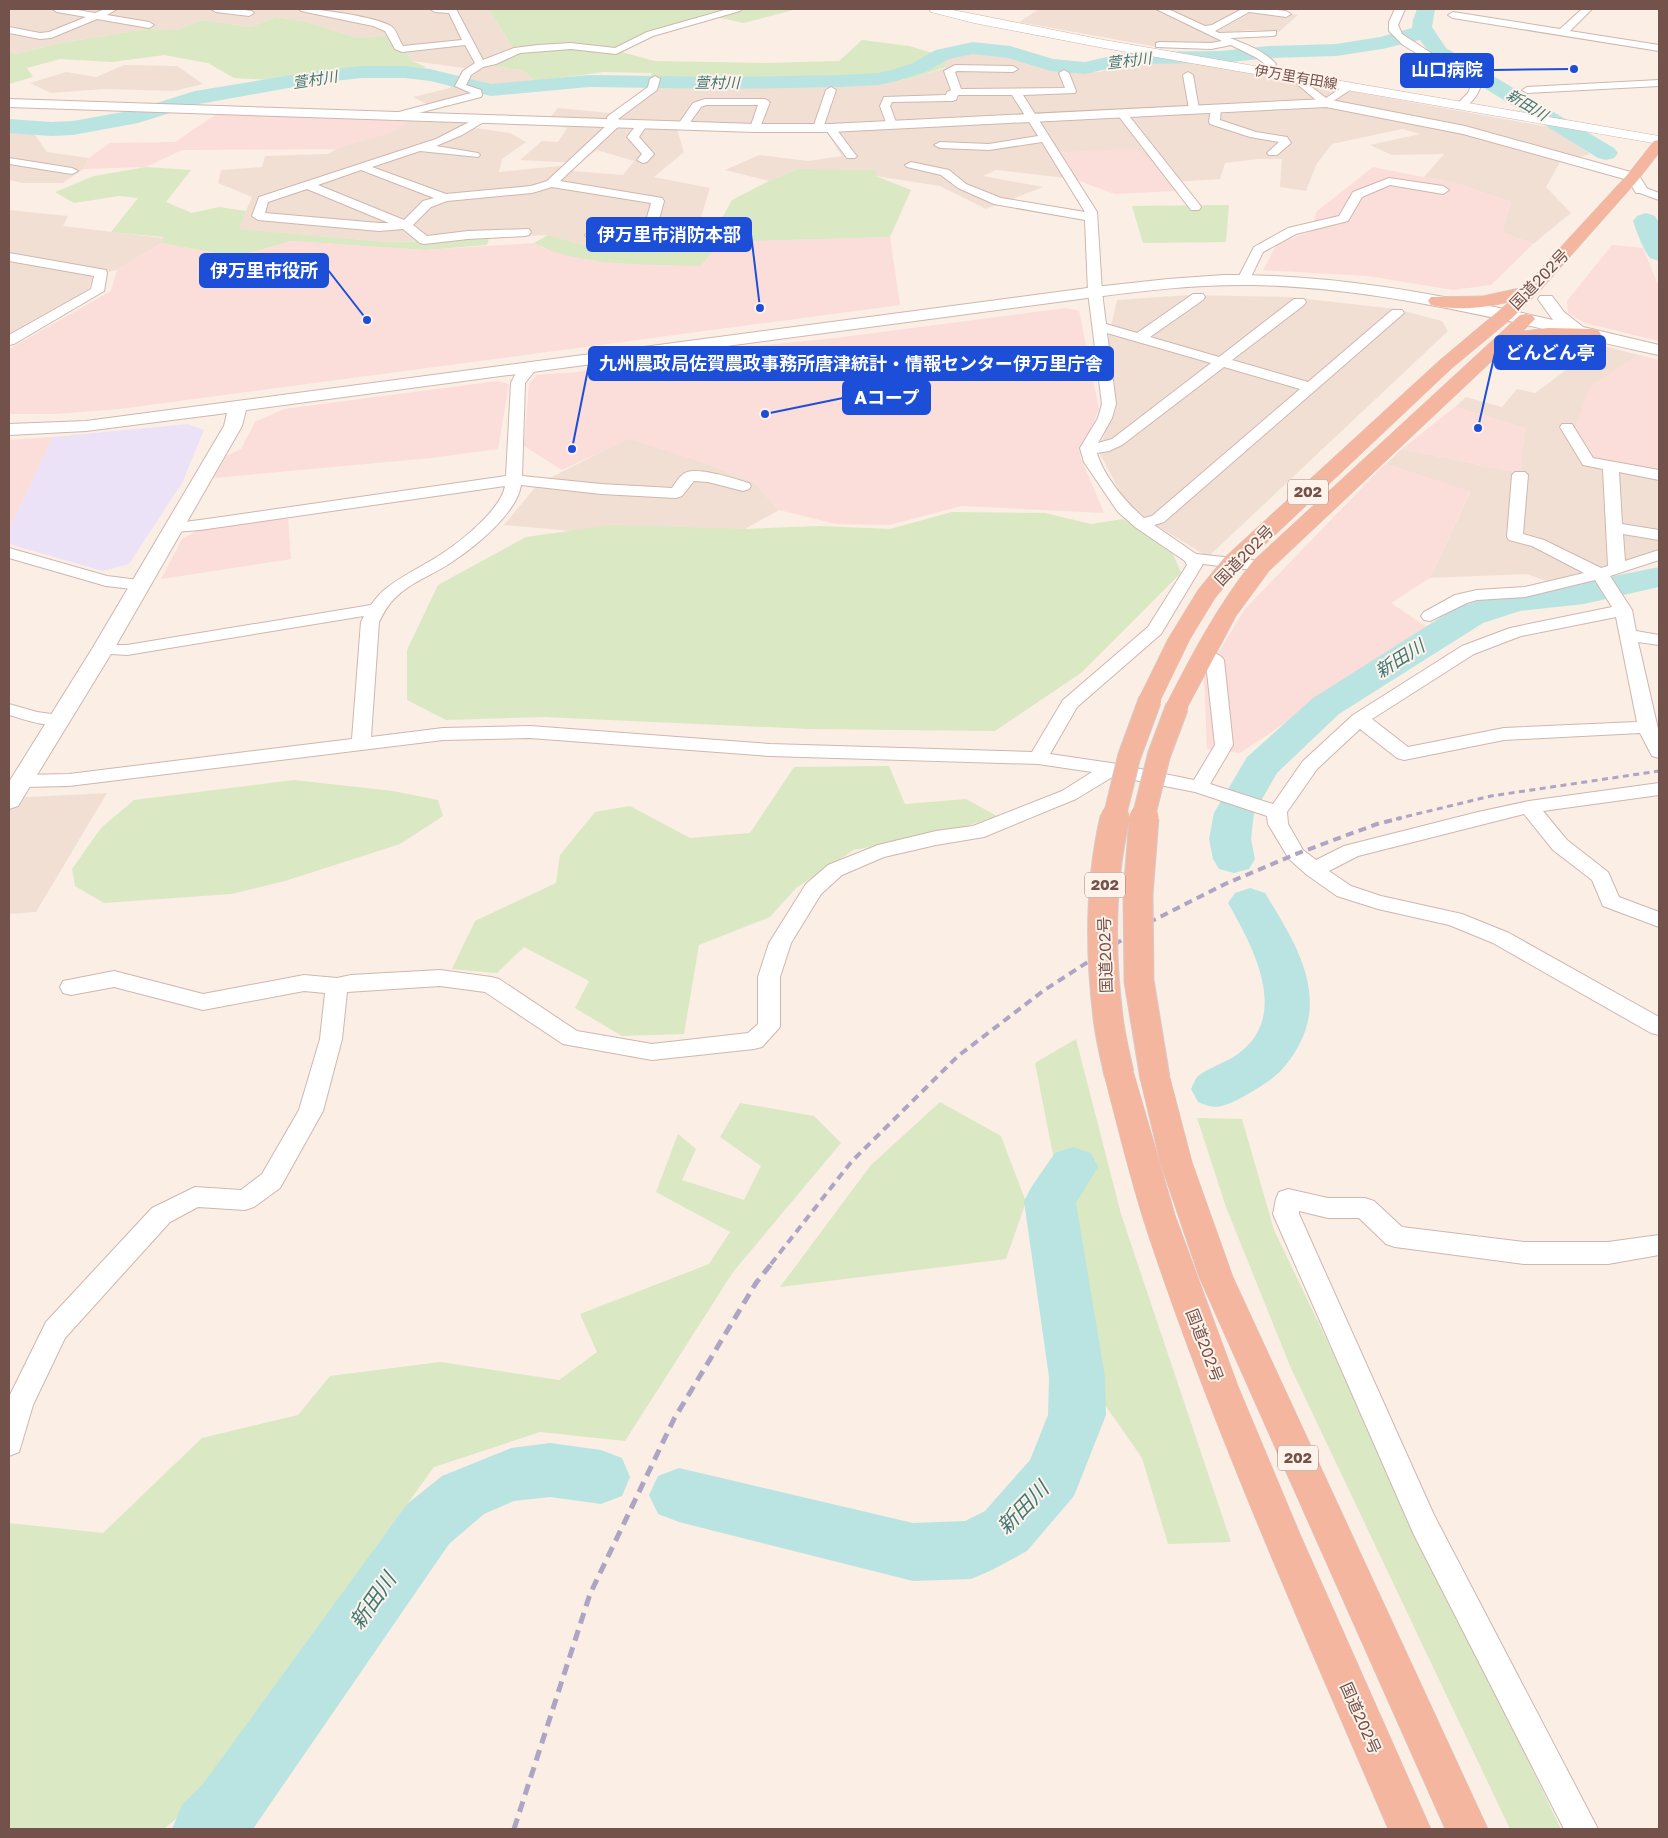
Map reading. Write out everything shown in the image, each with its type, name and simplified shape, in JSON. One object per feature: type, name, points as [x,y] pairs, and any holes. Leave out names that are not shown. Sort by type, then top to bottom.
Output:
[{"type":"highway","name":"国道202号","points":[[1623,212],[1659,142]]},
{"type":"highway","name":"国道202号","points":[[1410,1829],[1265,1500],[1201,1337],[1164,1233],[1119,1074],[1108,1018],[1102,935],[1108,847],[1129,757],[1150,700],[1179,639],[1206,595],[1232,562],[1446,364],[1505,315],[1637,184],[1659,168]]},
{"type":"highway","points":[[1437,301],[1492,301],[1507,299],[1531,290]]},
{"type":"highway","name":"国道202号","points":[[1467,1829],[1216,1277],[1176,1162],[1155,1078],[1139,981],[1138,894],[1142,825],[1159,755],[1177,707],[1229,608],[1242,588],[1261,566],[1527,319],[1552,293]]},
{"type":"highway","points":[[1505,339],[1548,333],[1592,334]]},
{"type":"main road","name":"伊万里有田線","points":[[934,9],[984,20],[1163,50],[1198,60],[1591,128],[1659,142]]},
{"type":"street","points":[[56,9],[149,24]]},
{"type":"street","points":[[9,30],[40,36],[51,35],[112,9]]},
{"type":"street","points":[[216,9],[249,13]]},
{"type":"street","points":[[304,9],[389,29],[398,47],[402,48],[468,42]]},
{"type":"street","points":[[435,9],[452,10],[480,64]]},
{"type":"street","points":[[399,115],[476,95],[477,92],[462,82],[473,68],[518,50],[571,46],[616,51],[650,34],[737,9]]},
{"type":"street","points":[[1160,9],[1252,50],[1270,64],[1267,72]]},
{"type":"street","points":[[1203,29],[1214,28],[1248,9],[1286,14]]},
{"type":"street","points":[[1400,9],[1394,22],[1394,32],[1400,38],[1472,82],[1475,88],[1472,94],[1460,106]]},
{"type":"street","points":[[1562,32],[1586,9]]},
{"type":"street","points":[[1453,15],[1659,48]]},
{"type":"street","points":[[1217,35],[1273,33]]},
{"type":"street","points":[[1163,50],[1233,42]]},
{"type":"street","points":[[957,92],[949,71],[955,68],[1013,69]]},
{"type":"street","points":[[892,125],[885,106],[888,99],[952,98],[951,94],[957,92],[1071,91],[1064,73]]},
{"type":"street","points":[[1188,75],[1194,109]]},
{"type":"street","points":[[1301,82],[1326,103]]},
{"type":"street","points":[[1527,90],[1659,83]]},
{"type":"street","points":[[614,124],[612,118],[654,84]]},
{"type":"street","points":[[1326,103],[1351,86]]},
{"type":"street","points":[[824,128],[831,90]]},
{"type":"street","points":[[1016,92],[1091,212],[1095,292],[1109,404],[1105,418],[1088,448],[1092,462],[1124,509],[1141,524],[1192,558],[1261,566]]},
{"type":"street","points":[[682,126],[697,106],[705,102],[765,102],[755,128]]},
{"type":"street","points":[[9,103],[755,128],[824,128],[1326,103],[1465,130],[1637,184],[1659,197]]},
{"type":"street","points":[[1216,108],[1214,122],[1254,135],[1282,139],[1285,143],[1273,153]]},
{"type":"street","points":[[1122,114],[1195,207]]},
{"type":"street","points":[[483,118],[472,126],[422,148],[263,200],[258,216],[379,227],[406,225],[427,204],[445,198],[532,189],[551,183],[614,124]]},
{"type":"street","points":[[642,125],[633,136],[648,154],[642,160]]},
{"type":"street","points":[[824,128],[851,156]]},
{"type":"street","points":[[940,145],[989,147],[1046,138]]},
{"type":"street","points":[[422,148],[474,155]]},
{"type":"street","points":[[9,160],[72,170]]},
{"type":"street","points":[[911,165],[945,172],[962,186],[998,201],[1091,217]]},
{"type":"street","points":[[363,167],[445,198]]},
{"type":"street","points":[[1243,280],[1258,250],[1292,231],[1344,218],[1357,196],[1389,181],[1443,190]]},
{"type":"street","points":[[551,183],[658,201],[649,234],[631,242],[611,241],[591,235]]},
{"type":"street","points":[[308,185],[406,225],[424,240],[468,235],[525,232]]},
{"type":"street","points":[[9,257],[102,273],[97,291],[9,341]]},
{"type":"street","points":[[9,429],[86,426],[1095,292],[1156,285],[1243,280],[1392,292],[1527,319],[1659,350]]},
{"type":"street","points":[[1552,293],[1552,311],[1562,320],[1592,334]]},
{"type":"street","points":[[1141,337],[1198,297]]},
{"type":"street","points":[[1437,301],[1469,316],[1480,326],[1479,336]]},
{"type":"street","points":[[1088,448],[1104,448],[1117,442],[1299,302]]},
{"type":"street","points":[[1141,524],[1158,519],[1397,313]]},
{"type":"street","points":[[1100,327],[1141,337],[1310,388]]},
{"type":"street","points":[[361,743],[370,622],[388,595],[401,585],[447,558],[492,521],[505,506],[512,494],[514,480],[518,383],[522,375],[530,368]]},
{"type":"street","points":[[9,801],[15,781],[59,720],[103,649],[233,426],[238,406]]},
{"type":"street","points":[[1567,428],[1588,462],[1659,475]]},
{"type":"street","points":[[1611,467],[1614,528],[1608,572],[1623,610],[1647,727],[1659,752]]},
{"type":"street","points":[[1520,475],[1514,537],[1538,543],[1608,572]]},
{"type":"street","points":[[174,527],[200,525],[514,480],[601,489],[676,493],[690,476],[708,477],[743,486]]},
{"type":"street","points":[[1614,528],[1659,535]]},
{"type":"street","points":[[9,553],[106,581],[140,585]]},
{"type":"street","points":[[1430,616],[1461,599],[1477,595],[1525,592],[1608,572],[1659,555]]},
{"type":"street","points":[[1038,758],[1070,704],[1155,630],[1195,565],[1192,558]]},
{"type":"street","points":[[103,649],[126,650],[377,609]]},
{"type":"street","points":[[1623,610],[1516,632],[1468,650],[1360,719],[1310,765],[1277,812],[1278,824],[1296,854],[1314,870],[1344,891],[1378,902],[1454,919],[1501,938],[1659,1027]]},
{"type":"street","points":[[1155,630],[1179,639]]},
{"type":"street","points":[[1628,635],[1659,640]]},
{"type":"street","points":[[1203,656],[1215,660],[1224,745],[1208,790]]},
{"type":"street","points":[[1640,693],[1659,697]]},
{"type":"street","points":[[9,709],[35,717],[59,720]]},
{"type":"street","points":[[1360,719],[1404,754],[1504,734],[1647,727]]},
{"type":"street","points":[[15,781],[69,780],[443,734],[530,732],[770,750],[1038,758],[1111,769],[1208,790],[1277,812]]},
{"type":"street","points":[[72,987],[114,979],[203,1002],[304,983],[337,986],[351,983],[440,978],[491,985],[571,1038],[652,1052],[754,1041],[769,1027],[770,977],[780,943],[813,889],[835,870],[878,852],[936,838],[977,832],[1069,795],[1111,769]]},
{"type":"street","points":[[1314,870],[1351,851],[1529,807],[1659,789]]},
{"type":"street","points":[[1529,807],[1560,845],[1601,877],[1610,901],[1659,920]]},
{"type":"street","points":[[9,1443],[19,1405],[55,1330],[161,1215],[195,1197],[245,1200],[271,1181],[310,1111],[331,1039],[337,986]]},
{"type":"street","points":[[1582,1829],[1424,1525],[1286,1214],[1288,1199],[1328,1208],[1364,1208],[1395,1237],[1524,1253],[1608,1253],[1659,1245]]},
{"type":"shaded area","points":[[9,9],[448,9],[490,11],[516,53],[490,65],[522,70],[535,81],[488,86],[481,97],[434,108],[413,97],[450,88],[464,68],[412,61],[405,50],[389,35],[358,38],[307,22],[276,17],[251,27],[201,20],[177,30],[146,29],[60,43],[16,54],[9,51]]},
{"type":"shaded area","points":[[1039,9],[1282,9],[1278,12],[1298,15],[1279,32],[1250,30],[1211,34],[1234,45],[1209,49],[1163,48],[1019,22]]},
{"type":"shaded area","points":[[969,52],[1010,56],[1040,67],[1063,71],[1099,72],[1135,62],[1184,61],[1554,128],[1590,154],[1560,162],[1546,187],[1571,213],[1533,244],[1502,232],[1511,202],[1458,184],[1424,177],[1444,154],[1392,155],[1370,145],[1420,134],[1402,129],[1332,144],[1316,165],[1306,191],[1280,187],[1282,159],[1258,159],[1225,163],[1220,179],[1173,182],[1061,152],[1074,179],[996,170],[983,176],[1043,187],[986,209],[940,186],[876,176],[797,169],[769,181],[725,170],[759,155],[808,161],[842,156],[825,130],[677,129],[684,152],[654,177],[710,188],[701,217],[715,231],[655,236],[610,252],[548,235],[388,242],[238,229],[252,197],[218,183],[221,170],[262,167],[265,156],[328,154],[411,119],[485,122],[475,128],[510,133],[526,142],[502,159],[499,172],[560,166],[574,171],[623,175],[634,161],[597,150],[579,163],[520,160],[542,141],[558,142],[567,128],[544,124],[558,108],[610,113],[648,88],[793,86],[796,83],[853,82],[872,84],[913,78],[945,68],[946,57]]},
{"type":"shaded area","points":[[124,65],[177,66],[203,84],[173,91],[104,89],[51,93],[30,83],[66,72],[96,77]]},
{"type":"shaded area","points":[[218,113],[411,119],[394,132],[336,149],[182,150],[146,167],[83,169],[89,158],[110,143],[175,142]]},
{"type":"shaded area","points":[[9,129],[32,131],[47,152],[89,158],[83,169],[63,183],[23,183],[9,180]]},
{"type":"shaded area","points":[[1138,149],[1173,182],[1175,191],[1115,194],[1074,179],[1060,152]]},
{"type":"shaded area","points":[[1373,167],[1458,184],[1511,202],[1502,232],[1533,244],[1491,285],[1453,290],[1368,276],[1263,270],[1277,244],[1312,231],[1316,212]]},
{"type":"shaded area","points":[[9,210],[68,216],[63,226],[163,238],[162,243],[117,270],[93,275],[88,293],[9,337]]},
{"type":"shaded area","points":[[890,237],[900,305],[119,409],[56,414],[9,414],[9,349],[111,291],[117,270],[162,243],[236,257],[291,241],[425,250],[534,243],[543,248],[595,261],[721,242]]},
{"type":"shaded area","points":[[1612,245],[1643,248],[1659,287],[1659,341],[1585,323],[1568,313],[1567,301]]},
{"type":"shaded area","points":[[1189,295],[1290,297],[1396,309],[1442,321],[1448,331],[1208,557],[1129,509],[1098,450],[1117,405],[1108,340],[1117,300]]},
{"type":"shaded area","points":[[1066,308],[1079,311],[1099,409],[1080,456],[1104,513],[962,506],[889,525],[836,524],[779,510],[755,483],[699,461],[629,439],[562,470],[524,446],[529,384],[537,375],[578,372],[766,345],[836,338]]},
{"type":"shaded area","points":[[1600,345],[1639,355],[1590,387],[1593,461],[1659,473],[1659,558],[1564,587],[1526,574],[1430,578],[1470,492],[1386,464],[1402,449],[1520,473],[1525,428],[1455,407],[1466,397],[1502,407],[1517,389],[1535,393]]},
{"type":"shaded area","points":[[1639,355],[1659,360],[1659,473],[1593,461],[1575,428],[1590,387]]},
{"type":"shaded area","points":[[498,381],[509,384],[498,449],[431,458],[214,478],[226,456],[241,449],[255,422],[284,409]]},
{"type":"shaded area","points":[[1455,407],[1525,428],[1520,473],[1402,449]]},
{"type":"shaded area","points":[[188,424],[204,430],[182,483],[129,564],[103,571],[9,544],[9,529],[53,437]]},
{"type":"shaded area","points":[[53,437],[9,529],[9,440]]},
{"type":"shaded area","points":[[629,438],[699,461],[755,483],[779,510],[734,535],[636,537],[504,525],[538,484]]},
{"type":"shaded area","points":[[1385,464],[1470,491],[1430,578],[1391,603],[1428,628],[1240,753],[1207,749],[1204,676],[1245,609]]},
{"type":"shaded area","points":[[288,518],[291,559],[161,579],[182,539],[196,531]]},
{"type":"shaded area","points":[[107,793],[36,912],[9,914],[9,798]]},
{"type":"green space","points":[[448,9],[797,9],[744,23],[711,16],[645,33],[614,50],[655,61],[765,63],[839,61],[862,40],[909,46],[946,57],[945,67],[913,78],[872,84],[853,82],[796,83],[793,86],[648,88],[652,73],[604,72],[535,81],[522,70],[489,65],[516,53],[490,11]]},
{"type":"green space","points":[[276,17],[307,22],[358,38],[389,35],[405,50],[412,61],[426,67],[413,71],[372,68],[273,80],[234,78],[208,63],[164,55],[112,62],[60,59],[27,68],[33,77],[9,84],[9,51],[16,54],[60,43],[146,29],[177,30],[201,20],[251,27]]},
{"type":"green space","points":[[146,167],[191,170],[166,202],[192,213],[219,207],[246,211],[239,229],[388,242],[489,239],[487,245],[425,250],[291,241],[236,257],[162,243],[163,237],[111,232],[138,198],[119,196],[74,203],[55,192],[94,176]]},
{"type":"green space","points":[[797,169],[875,170],[876,176],[911,190],[890,237],[721,242],[700,266],[615,263],[593,260],[552,251],[534,243],[548,235],[610,252],[655,236],[715,231],[732,200]]},
{"type":"green space","points":[[1229,205],[1226,242],[1143,243],[1132,206]]},
{"type":"green space","points":[[952,512],[1045,513],[1091,524],[1123,519],[1173,554],[1181,573],[1081,673],[995,731],[809,729],[544,717],[446,720],[407,700],[407,650],[438,585],[526,537],[612,525],[746,529],[820,526],[890,529]]},
{"type":"green space","points":[[889,766],[905,804],[966,799],[997,816],[955,830],[854,850],[796,888],[770,917],[699,945],[684,1034],[622,1036],[575,1008],[589,981],[524,947],[497,973],[452,969],[475,921],[556,883],[560,855],[595,812],[630,806],[690,838],[750,833],[794,767]]},
{"type":"green space","points":[[294,780],[393,791],[438,800],[443,816],[400,844],[285,881],[231,894],[104,903],[75,886],[72,869],[101,828],[134,800]]},
{"type":"green space","points":[[1076,1039],[1121,1214],[1231,1542],[1168,1544],[1142,1458],[1101,1399],[1035,1063]]},
{"type":"green space","points":[[940,1102],[1001,1136],[1026,1202],[1006,1259],[780,1287],[871,1165]]},
{"type":"green space","points":[[740,1103],[814,1116],[841,1143],[733,1272],[625,1441],[540,1432],[434,1467],[183,1813],[164,1829],[9,1829],[9,1523],[103,1533],[202,1438],[298,1415],[330,1376],[440,1362],[559,1380],[597,1352],[580,1314],[709,1264],[730,1232],[656,1192],[678,1134],[696,1149],[682,1180],[744,1200],[761,1166],[720,1137]]},
{"type":"green space","points":[[1197,1118],[1242,1119],[1274,1230],[1561,1829],[1510,1829],[1290,1366],[1226,1207]]},
{"type":"waterway","name":"新田川","points":[[1426,10],[1422,24],[1423,31],[1433,41],[1433,46],[1439,52],[1565,126],[1606,153]]},
{"type":"waterway","name":"萱村川","points":[[9,126],[51,129],[73,128],[138,116],[195,98],[316,77],[362,72],[405,72],[430,75],[491,90],[589,81],[729,83],[839,81],[878,79],[897,75],[920,67],[943,54],[973,48],[1010,52],[1051,65],[1085,68],[1129,58],[1222,57],[1268,52],[1336,50],[1382,43],[1414,34],[1423,34]]},
{"type":"waterway","name":"新田川","points":[[1646,221],[1652,240],[1659,253]]},
{"type":"waterway","name":"新田川","points":[[1234,859],[1230,839],[1234,813],[1261,766],[1326,706],[1470,615],[1516,601],[1584,593],[1659,577]]},
{"type":"waterway","name":"新田川","points":[[1215,1089],[1247,1072],[1269,1055],[1283,1031],[1288,1012],[1288,993],[1284,974],[1269,937],[1250,903]]},
{"type":"waterway","name":"新田川","points":[[679,1495],[913,1552],[971,1550],[1006,1531],[1053,1477],[1077,1415],[1077,1377],[1050,1201],[1073,1167]]},
{"type":"waterway","name":"新田川","points":[[206,1829],[227,1808],[428,1524],[463,1495],[511,1475],[550,1470],[601,1477]]},
{"type":"railway","points":[[1396,819],[1491,796],[1659,771]]},
{"type":"railway","points":[[771,1264],[852,1161],[958,1056],[1043,991],[1148,923],[1225,884],[1296,854],[1377,824],[1401,818]]},
{"type":"railway","points":[[514,1829],[590,1594],[674,1419],[756,1283],[772,1263]]},
{"type":"place","name":"山口病院","points":[[1574,69]]},
{"type":"place","name":"伊万里市消防本部","points":[[760,308]]},
{"type":"place","name":"伊万里市役所","points":[[367,320]]},
{"type":"place","name":"Aコープ","points":[[765,414]]},
{"type":"place","name":"どんどん亭","points":[[1478,428]]},
{"type":"place","name":"九州農政局佐賀農政事務所唐津統計・情報センター伊万里庁舎","points":[[572,449]]}]
